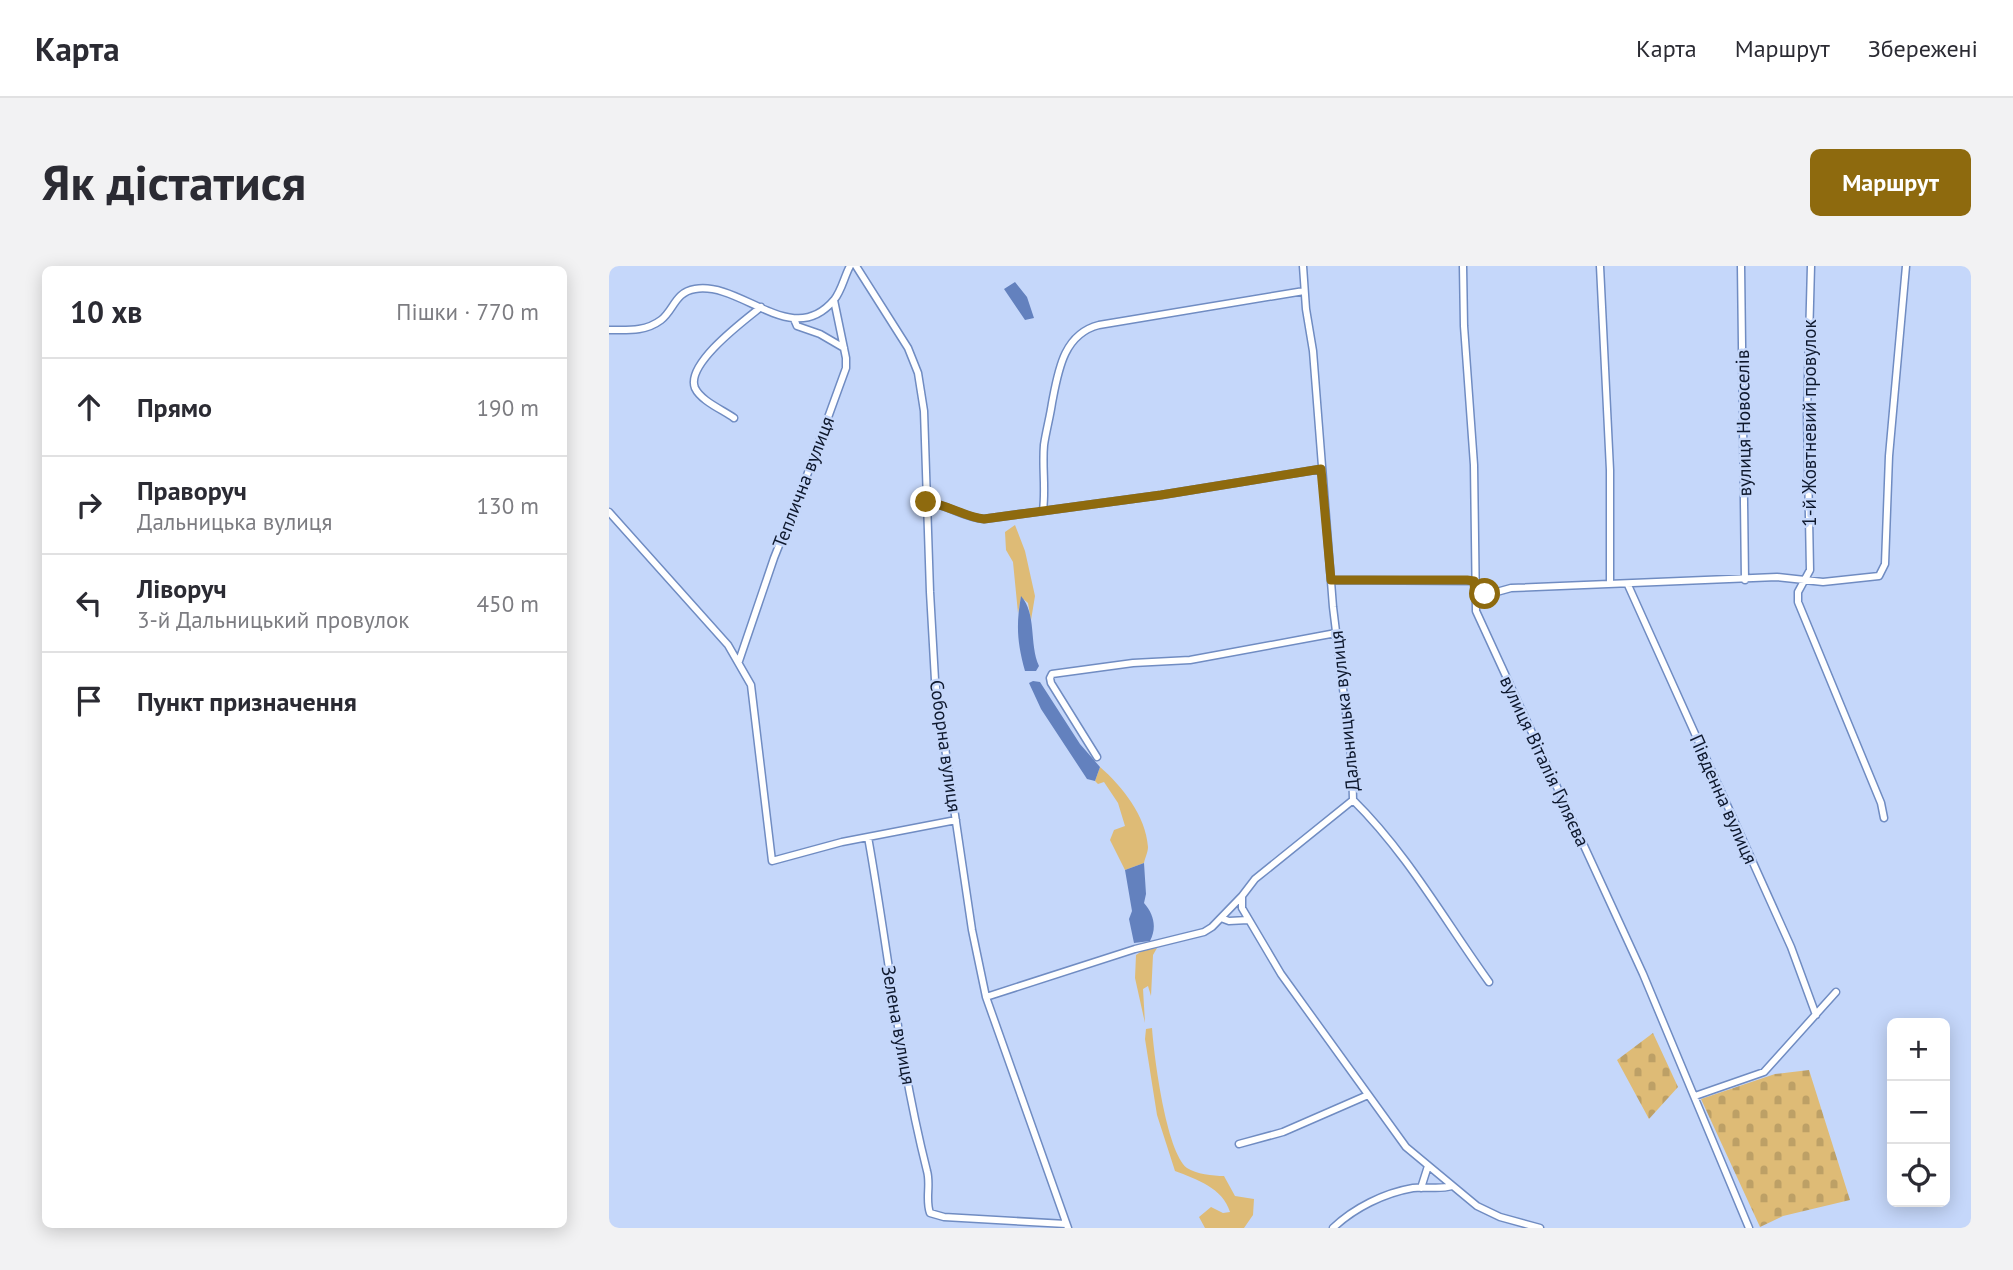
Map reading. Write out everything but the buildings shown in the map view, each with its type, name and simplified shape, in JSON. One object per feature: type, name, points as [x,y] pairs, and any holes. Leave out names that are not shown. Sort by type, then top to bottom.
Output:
[{"type":"street","points":[[609,330],[646,328],[663,319],[679,297],[696,289],[709,289],[794,320],[818,312],[834,300],[850,266]]},
{"type":"street","name":"Соборна вулиця","points":[[856,266],[908,348],[918,373],[924,411],[935,680],[972,930],[986,997],[1067,1226]]},
{"type":"street","name":"Дальницька вулиця","points":[[986,997],[1135,949],[1204,932],[1221,918],[1255,879],[1353,800],[1351,752],[1336,634],[1313,351],[1303,266]]},
{"type":"street","name":"вулиця Віталія Гуляєва","points":[[1464,266],[1464,326],[1474,465],[1476,611],[1643,974],[1749,1228]]},
{"type":"street","points":[[1600,266],[1610,470],[1610,584]]},
{"type":"street","name":"вулиця Новоселів","points":[[1741,266],[1745,580]]},
{"type":"street","name":"1-й Жовтневий провулок","points":[[1806,579],[1809,570],[1807,412],[1811,266]]},
{"type":"street","points":[[1475,598],[1511,588],[1777,577],[1823,582],[1879,576],[1885,564],[1889,456],[1906,266]]},
{"type":"street","points":[[1043,510],[1044,446],[1058,374],[1068,348],[1078,334],[1099,326],[1304,291]]},
{"type":"street","name":"Теплична вулиця","points":[[739,661],[773,558],[844,375],[847,363],[834,300]]},
{"type":"street","points":[[734,418],[701,396],[695,387],[694,379],[717,343],[761,307]]},
{"type":"street","points":[[794,320],[797,326],[820,334],[844,348]]},
{"type":"street","points":[[926,502],[943,505],[978,518],[1161,495],[1321,469]]},
{"type":"street","points":[[609,512],[728,645],[751,685],[772,861],[868,837],[956,820]]},
{"type":"street","points":[[1806,579],[1798,592],[1799,610],[1881,803],[1884,818]]},
{"type":"street","points":[[1331,580],[1474,581]]},
{"type":"street","name":"Південна вулиця","points":[[1628,585],[1791,947],[1816,1015]]},
{"type":"street","points":[[1097,757],[1051,683],[1052,674],[1133,663],[1190,660],[1336,634]]},
{"type":"street","points":[[1353,800],[1422,885],[1489,982]]},
{"type":"street","name":"Зелена вулиця","points":[[868,837],[916,1127],[929,1175],[927,1201],[930,1213],[943,1217],[1067,1226]]},
{"type":"street","points":[[1242,896],[1242,908],[1281,974],[1406,1147],[1452,1186],[1490,1213],[1540,1228]]},
{"type":"street","points":[[1221,918],[1229,921],[1248,920]]},
{"type":"street","points":[[1695,1096],[1764,1072],[1836,992]]},
{"type":"street","points":[[1239,1144],[1283,1132],[1368,1095]]},
{"type":"street","points":[[1421,1188],[1427,1166]]},
{"type":"street","points":[[1333,1228],[1359,1207],[1395,1193],[1452,1186]]},
{"type":"green space","points":[[1015,525],[1025,551],[1035,596],[1031,620],[1028,603],[1021,597],[1018,613],[1013,562],[1006,550],[1005,532]]},
{"type":"green space","points":[[1100,767],[1117,783],[1131,802],[1146,835],[1148,849],[1144,863],[1125,870],[1110,840],[1114,830],[1125,826],[1118,803],[1104,782],[1098,784],[1095,781]]},
{"type":"green space","points":[[1157,948],[1153,955],[1151,996],[1148,986],[1143,989],[1145,1023],[1135,978],[1136,955]]},
{"type":"green space","points":[[1152,1028],[1162,1102],[1173,1143],[1187,1168],[1224,1176],[1235,1196],[1254,1199],[1253,1215],[1244,1228],[1205,1228],[1199,1217],[1211,1207],[1223,1213],[1230,1212],[1226,1204],[1208,1186],[1175,1171],[1157,1115],[1145,1039],[1146,1029]]},
{"type":"green space","points":[[1653,1033],[1678,1087],[1649,1119],[1617,1060]]},
{"type":"green space","points":[[1809,1070],[1850,1200],[1783,1216],[1760,1227],[1701,1099],[1775,1074]]},
{"type":"water","points":[[1015,282],[1027,297],[1034,318],[1025,320],[1004,289]]},
{"type":"water","points":[[1021,596],[1031,620],[1039,666],[1036,671],[1025,671],[1020,651],[1018,625]]},
{"type":"water","points":[[1040,682],[1080,744],[1100,767],[1095,781],[1087,779],[1041,709],[1029,683]]},
{"type":"water","points":[[1144,863],[1144,903],[1152,916],[1154,926],[1150,941],[1134,943],[1125,870]]},
{"type":"route","points":[[926,502],[937,503],[984,519],[1161,495],[1321,469],[1331,580],[1467,580],[1474,581],[1475,598],[1485,594]]}]
